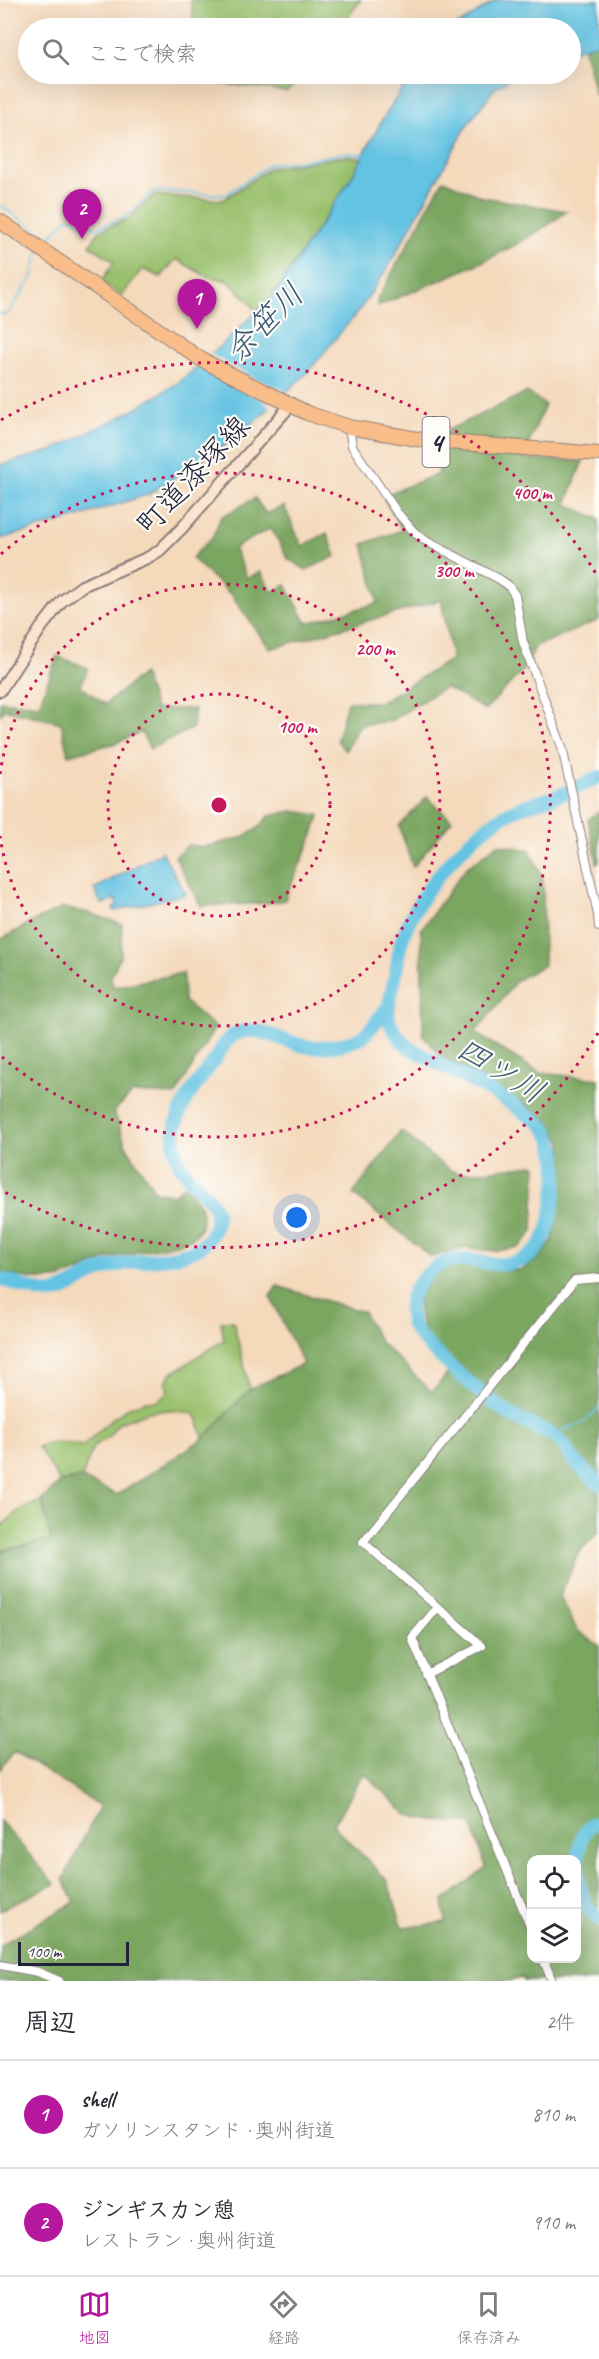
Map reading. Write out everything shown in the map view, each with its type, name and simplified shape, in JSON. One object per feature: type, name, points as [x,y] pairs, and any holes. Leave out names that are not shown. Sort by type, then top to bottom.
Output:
[{"type":"highway","name":"4","points":[[0,222],[202,360],[284,403],[349,427],[393,436],[456,444],[599,454]]},
{"type":"street","name":"町道漆塚線","points":[[0,691],[41,628],[62,601],[82,586],[159,551],[182,528],[284,403]]},
{"type":"street","points":[[349,427],[352,446],[396,511],[414,532],[426,541],[508,585],[514,595],[523,642],[567,766],[578,812],[599,927]]},
{"type":"street","points":[[426,1674],[482,1646],[363,1542],[575,1280],[599,1278]]},
{"type":"street","points":[[437,1608],[412,1638],[527,1921]]},
{"type":"street","points":[[545,1963],[552,1981]]},
{"type":"street","points":[[0,1965],[38,1972],[59,1981]]},
{"type":"green space","points":[[191,0],[361,0],[347,18],[193,18]]},
{"type":"green space","points":[[599,43],[599,96],[596,96],[583,46]]},
{"type":"green space","points":[[224,84],[295,84],[286,91]]},
{"type":"green space","points":[[347,156],[362,158],[350,180],[273,296],[256,312],[249,301],[228,281],[204,275],[176,259],[161,277],[142,269],[122,296],[101,282],[114,262],[90,245],[99,231],[129,218],[154,195],[223,200],[270,168]]},
{"type":"green space","points":[[443,180],[482,197],[567,211],[501,253],[378,306],[377,300]]},
{"type":"green space","points":[[527,392],[545,405],[522,459],[583,461],[566,504],[599,519],[599,620],[536,646],[524,669],[485,710],[445,687],[390,721],[360,725],[345,751],[337,740],[347,702],[380,702],[452,659],[441,600],[270,649],[232,596],[192,558],[213,536],[221,517],[255,498],[266,514],[284,506],[302,546],[327,533],[336,556],[306,570],[288,559],[271,528],[234,548],[247,578],[261,572],[272,592],[286,585],[307,623],[378,603],[363,544],[402,530],[384,499],[390,493],[438,474],[446,431]]},
{"type":"green space","points":[[57,656],[88,668],[81,686],[105,704],[143,674],[155,709],[195,709],[193,728],[150,749],[141,732],[116,743],[68,755],[61,723],[5,709],[0,715],[0,701],[39,705]]},
{"type":"green space","points":[[427,797],[452,820],[413,867],[399,826]]},
{"type":"green space","points":[[292,811],[319,815],[285,900],[201,906],[175,857],[188,845],[204,847],[241,838],[257,829],[269,816]]},
{"type":"green space","points":[[599,812],[599,863],[597,863],[588,819]]},
{"type":"green space","points":[[498,844],[530,850],[543,878],[544,965],[517,980],[475,1033],[540,1073],[599,1079],[599,1532],[579,1552],[560,1596],[577,1630],[599,1646],[599,1981],[524,1981],[523,1977],[511,1981],[0,1981],[0,1945],[75,1902],[63,1880],[100,1806],[15,1752],[0,1770],[0,1551],[51,1540],[42,1500],[60,1482],[82,1478],[117,1495],[203,1439],[250,1389],[303,1364],[270,1296],[277,1286],[363,1312],[380,1342],[432,1392],[456,1364],[427,1336],[420,1320],[418,1296],[427,1282],[445,1267],[469,1263],[494,1270],[521,1270],[539,1258],[553,1240],[563,1171],[562,1142],[548,1121],[519,1100],[441,1056],[423,1036],[421,930],[465,869]],"holes":[[[364,1773],[408,1815],[432,1821],[471,1823],[486,1867],[443,1901],[446,1922],[403,1928],[387,1880],[333,1825]]]},
{"type":"green space","points":[[63,908],[89,913],[122,924],[121,955],[111,977],[113,987],[183,973],[184,1001],[215,1027],[176,1095],[133,1093],[114,1111],[126,1146],[155,1191],[174,1195],[184,1185],[196,1198],[202,1215],[198,1232],[185,1242],[111,1258],[62,1278],[27,1278],[0,1273],[0,940]]},
{"type":"green space","points":[[401,1131],[433,1158],[453,1171],[468,1173],[536,1165],[533,1232],[519,1247],[496,1251],[466,1248],[431,1257],[353,1194]]},
{"type":"green space","points":[[233,1321],[250,1389],[203,1439],[197,1418],[192,1413],[169,1410],[148,1412],[119,1423],[108,1437],[93,1447],[82,1478],[60,1482],[38,1447],[54,1442],[83,1446],[113,1418],[129,1407],[146,1401],[156,1401],[168,1392],[166,1383],[169,1375],[224,1340],[221,1322]]},
{"type":"green space","points":[[42,1500],[51,1540],[0,1551],[0,1521],[3,1525],[16,1512]]},
{"type":"green space","points":[[0,1821],[55,1884],[0,1910]]},
{"type":"water","points":[[497,0],[599,0],[599,43],[581,48],[581,18],[469,18]]},
{"type":"water","name":"余笹川","points":[[405,84],[502,84],[494,89],[468,124],[387,269],[360,309],[308,372],[263,414],[235,439],[149,494],[0,539],[0,465],[51,451],[134,410],[178,383],[225,342],[273,296],[350,180],[381,122]]},
{"type":"water","points":[[162,852],[186,894],[115,911],[113,909],[117,905],[115,899],[102,904],[94,889]]},
{"type":"pier","points":[[210,354],[254,378],[290,393],[272,410],[263,400],[196,366]]},
{"type":"waterway","points":[[43,245],[69,217],[97,228],[126,216],[154,191],[226,195],[270,164],[344,153],[366,155]]},
{"type":"waterway","points":[[0,205],[47,237]]},
{"type":"waterway","points":[[0,314],[7,315],[33,276],[38,252]]},
{"type":"waterway","name":"四ツ川","points":[[599,777],[504,816],[485,829],[450,862],[420,901],[409,921],[401,945],[388,1014],[393,1029],[408,1047],[497,1095],[545,1128],[556,1158],[557,1178],[548,1229],[537,1249],[524,1259],[510,1264],[470,1260],[444,1263],[431,1271],[412,1295],[410,1310],[412,1325],[417,1334],[443,1360],[493,1402],[516,1418],[560,1441],[582,1469],[599,1484]]},
{"type":"waterway","points":[[0,1279],[47,1293],[58,1292],[96,1272],[131,1262],[186,1254],[205,1243],[212,1234],[216,1222],[214,1207],[181,1167],[174,1139],[180,1112],[224,1045],[238,1033],[247,1031],[269,1034],[311,1047],[342,1044],[364,1036],[387,1008]]},
{"type":"waterway","points":[[563,1430],[583,1423],[599,1408]]},
{"type":"waterway","name":"四ツ川","points":[[599,1822],[590,1826],[584,1834],[578,1858],[580,1885],[586,1905],[599,1919]]},
{"type":"place","name":"ジンギスカン憩","points":[[82,239]]},
{"type":"place","name":"shell","points":[[197,329]]}]
